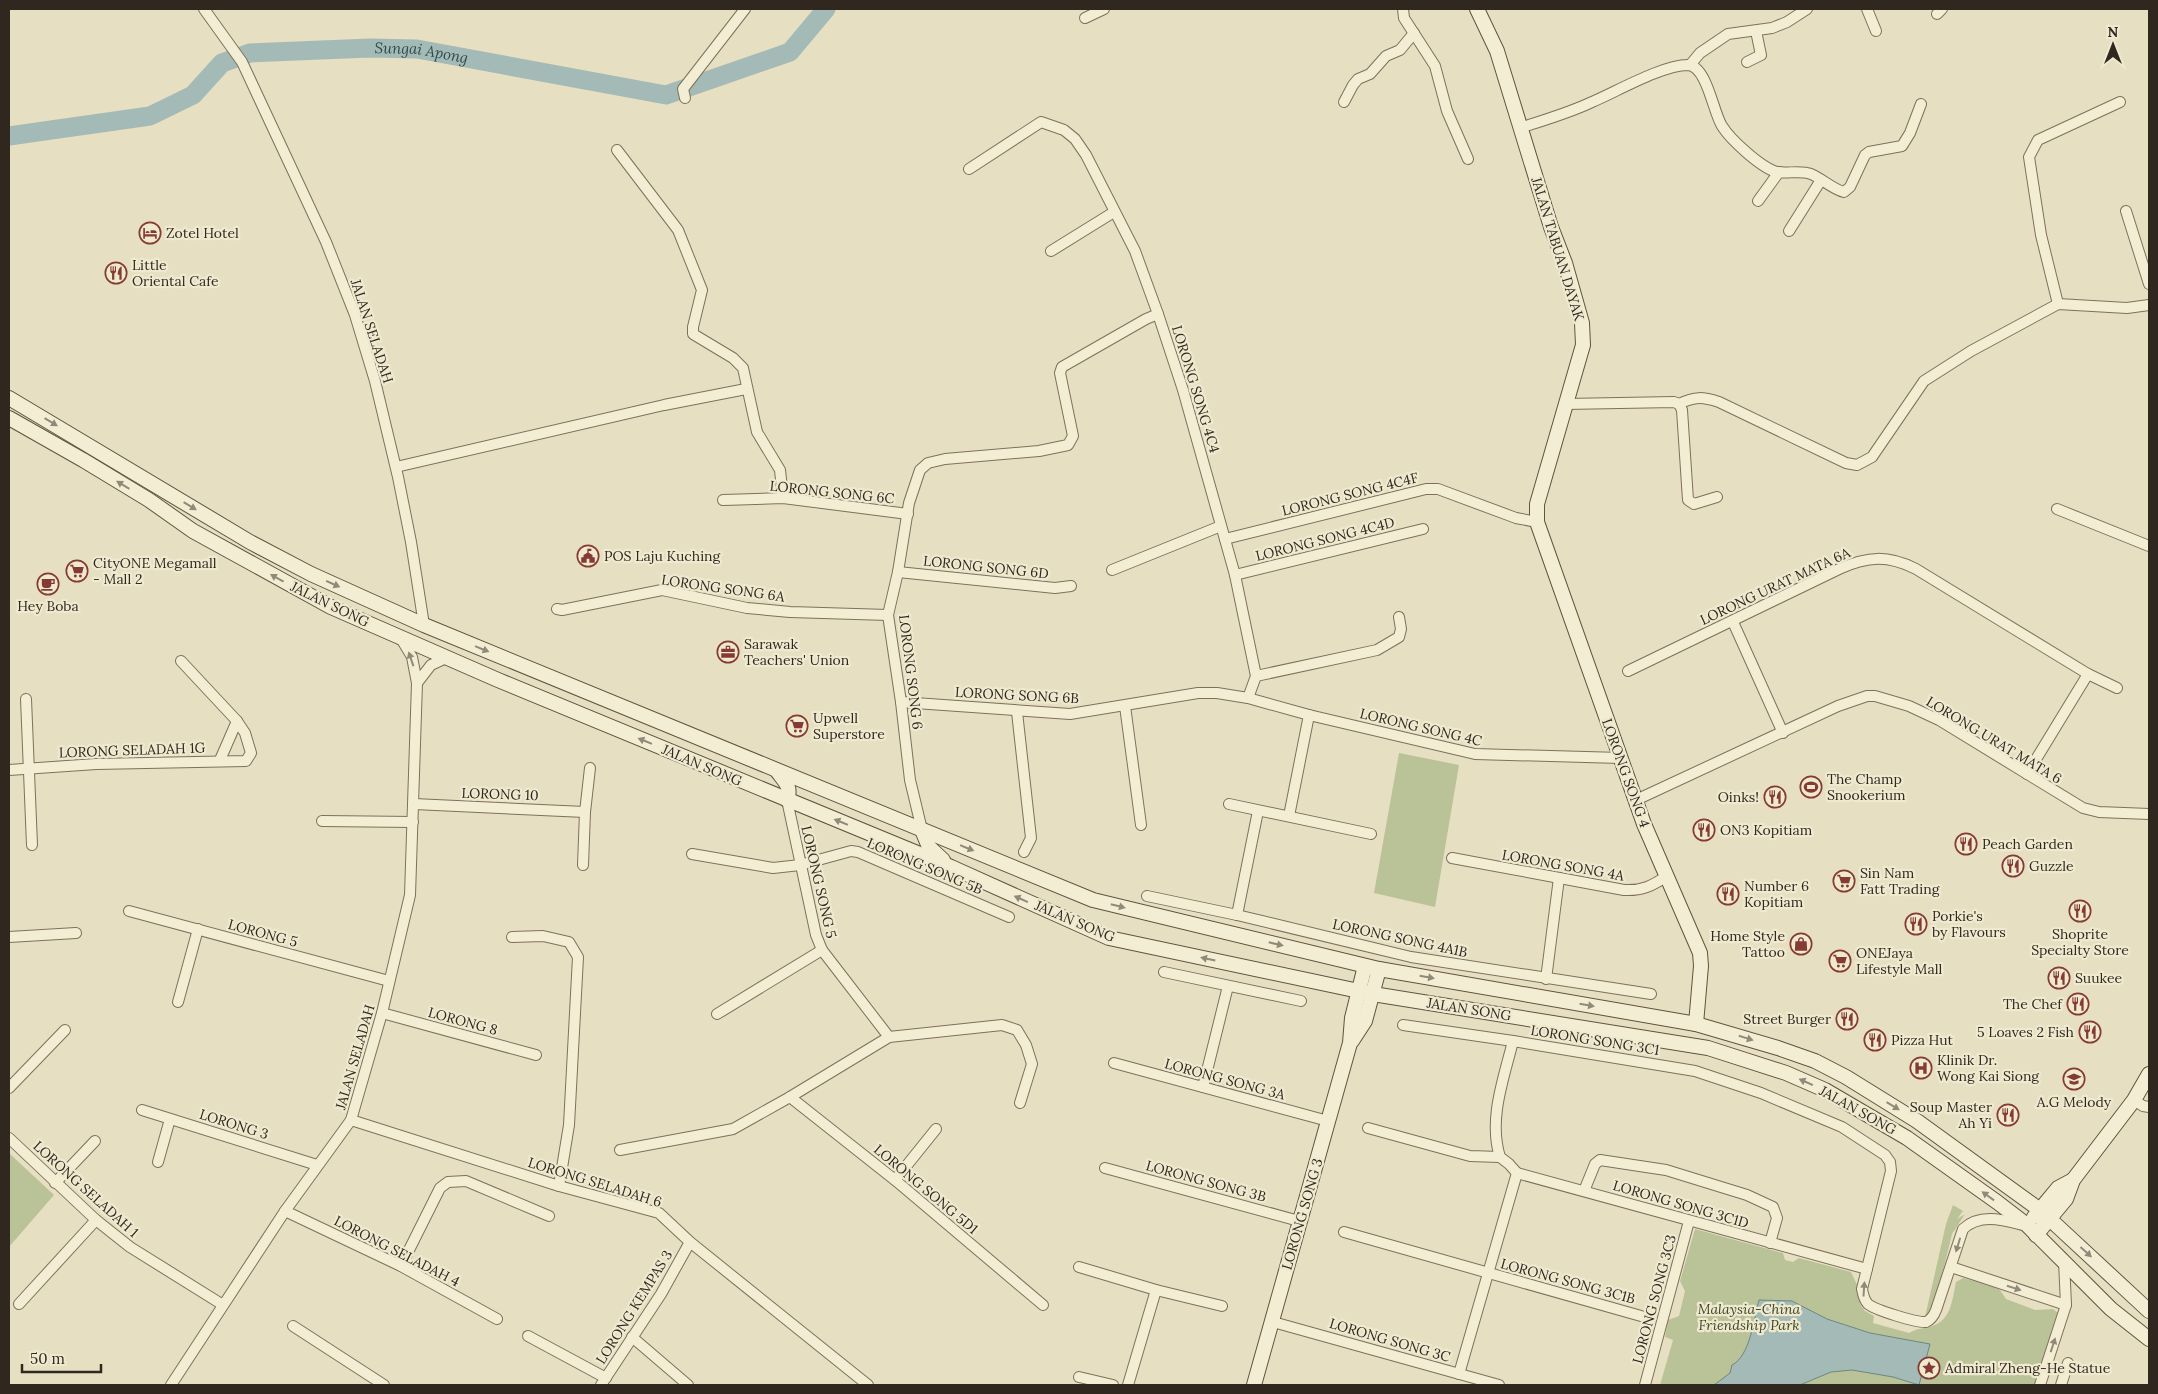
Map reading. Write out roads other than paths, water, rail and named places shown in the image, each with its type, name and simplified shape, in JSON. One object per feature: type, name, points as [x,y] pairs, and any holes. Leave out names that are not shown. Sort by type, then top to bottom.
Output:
[{"type":"main road","name":"JALAN TABUAN DAYAK","points":[[1477,9],[1497,51],[1551,227],[1568,272],[1582,323],[1583,346],[1564,404],[1537,504],[1537,522]]},
{"type":"main road","name":"JALAN SONG","points":[[9,398],[250,542],[311,574],[424,625],[1093,900],[1379,969],[1696,1024],[1815,1061],[1846,1077],[1918,1121],[2045,1214],[2149,1311]]},
{"type":"main road","name":"JALAN SONG","points":[[9,418],[149,500],[193,531],[331,607],[446,658],[951,867],[1110,938],[1373,994],[1708,1048],[1786,1073],[1825,1090],[1907,1138],[2031,1230],[2111,1309],[2149,1339]]},
{"type":"main road","name":"LORONG SONG 4","points":[[1537,522],[1644,824],[1702,958],[1696,1024]]},
{"type":"main road","points":[[777,770],[789,787],[790,792],[787,800]]},
{"type":"main road","points":[[922,830],[929,847],[951,867]]},
{"type":"main road","name":"LORONG SONG 3","points":[[1254,1385],[1350,1043],[1352,1018],[1365,966]]},
{"type":"main road","name":"LORONG SONG 3","points":[[1350,1043],[1365,1021],[1379,969]]},
{"type":"main road","points":[[2031,1230],[2045,1214],[2066,1199],[2073,1180],[2134,1100],[2149,1074]]},
{"type":"street","name":"JALAN SELADAH","points":[[204,9],[239,57],[326,242],[355,315],[375,381],[396,468],[411,542],[424,625]]},
{"type":"street","points":[[684,94],[744,9]]},
{"type":"street","points":[[1085,18],[1104,9]]},
{"type":"street","points":[[1403,9],[1404,18],[1435,66],[1447,111],[1468,159]]},
{"type":"street","points":[[1690,65],[1700,53],[1728,34],[1756,30],[1787,22],[1807,9]]},
{"type":"street","points":[[1867,9],[1876,31]]},
{"type":"street","points":[[1747,62],[1761,55],[1756,30]]},
{"type":"street","points":[[1344,102],[1353,84],[1358,79],[1370,74],[1386,56],[1400,50],[1414,33]]},
{"type":"street","points":[[1520,128],[1592,102],[1624,86],[1673,68],[1690,65],[1695,67],[1704,79],[1721,124],[1729,136],[1742,149],[1774,171],[1807,173],[1840,191],[1848,190],[1865,155],[1869,152],[1902,146],[1910,133],[1921,104]]},
{"type":"street","points":[[2058,304],[2042,235],[2029,157],[2038,140],[2120,102]]},
{"type":"street","name":"LORONG SONG 4C4","points":[[969,169],[1041,122],[1064,130],[1075,139],[1086,155],[1134,250],[1158,314],[1183,390],[1225,539],[1256,676]]},
{"type":"street","points":[[617,150],[678,230],[702,290],[692,327],[693,334],[734,358],[743,368],[746,377],[746,389],[757,432],[780,470],[783,498]]},
{"type":"street","points":[[1758,201],[1779,172]]},
{"type":"street","points":[[1789,231],[1821,180]]},
{"type":"street","points":[[2126,211],[2149,284]]},
{"type":"street","points":[[1051,251],[1114,212]]},
{"type":"street","points":[[1564,404],[1674,402],[1679,404],[1700,396],[1719,402],[1846,463],[1857,465],[1872,458],[1924,380],[1971,351],[2058,304],[2127,308],[2149,305]]},
{"type":"street","name":"LORONG SONG 6","points":[[922,830],[910,780],[888,615],[898,572],[913,488],[920,470],[928,463],[960,457],[1039,451],[1068,445],[1073,436],[1060,373],[1062,367],[1158,314]]},
{"type":"street","points":[[396,468],[664,405],[746,389]]},
{"type":"street","points":[[1679,404],[1682,410],[1688,500],[1694,504],[1717,497]]},
{"type":"street","name":"LORONG SONG 4C4F","points":[[1225,539],[1426,489],[1438,489],[1516,518],[1537,522]]},
{"type":"street","name":"LORONG SONG 6C","points":[[723,500],[783,498],[908,514]]},
{"type":"street","points":[[2057,509],[2149,546]]},
{"type":"street","points":[[1112,570],[1221,526]]},
{"type":"street","name":"LORONG SONG 4C4D","points":[[1234,575],[1422,529]]},
{"type":"street","name":"LORONG URAT MATA 6A","points":[[1628,672],[1855,562],[1880,558],[1891,559],[1916,569],[2088,674],[2117,688]]},
{"type":"street","name":"LORONG SONG 6D","points":[[898,572],[1055,588],[1071,586]]},
{"type":"street","name":"LORONG SONG 6A","points":[[557,608],[562,610],[662,590],[747,608],[790,612],[888,615]]},
{"type":"street","points":[[1248,698],[1256,676],[1377,650],[1399,637],[1401,629],[1398,617]]},
{"type":"street","points":[[1733,622],[1783,733]]},
{"type":"street","name":"JALAN SELADAH","points":[[175,1384],[223,1305],[285,1211],[351,1120],[382,1013],[410,895],[417,683],[412,657],[400,637]]},
{"type":"street","points":[[417,683],[431,665],[446,658]]},
{"type":"street","points":[[181,661],[237,721],[220,760]]},
{"type":"street","points":[[2027,774],[2088,674]]},
{"type":"street","name":"LORONG SONG 6B","points":[[901,702],[1017,712],[1070,714],[1198,693],[1217,693],[1248,698]]},
{"type":"street","name":"LORONG URAT MATA 6","points":[[1636,800],[1852,700],[1876,696],[1909,706],[1932,716],[2075,804],[2090,810],[2149,814]]},
{"type":"street","name":"LORONG SONG 4C","points":[[1248,698],[1309,715],[1475,754],[1621,758]]},
{"type":"street","points":[[26,699],[32,845]]},
{"type":"street","points":[[1125,706],[1140,825]]},
{"type":"street","points":[[1017,712],[1031,838],[1024,852]]},
{"type":"street","points":[[1289,816],[1309,715]]},
{"type":"street","name":"LORONG SELADAH 1G","points":[[9,770],[96,764],[220,760],[246,761],[251,753],[245,733],[237,721]]},
{"type":"street","points":[[583,865],[585,812],[590,768]]},
{"type":"street","name":"LORONG SONG 5","points":[[787,800],[816,935],[822,950],[889,1037]]},
{"type":"street","name":"LORONG 10","points":[[414,804],[585,812]]},
{"type":"street","points":[[1229,804],[1371,834]]},
{"type":"street","points":[[1237,915],[1258,811]]},
{"type":"street","points":[[322,821],[413,822]]},
{"type":"street","name":"LORONG SONG 5B","points":[[692,854],[774,868],[800,865],[851,851],[858,852],[1009,917]]},
{"type":"street","name":"LORONG SONG 4A","points":[[1452,858],[1624,890],[1638,891],[1646,889],[1667,876]]},
{"type":"street","points":[[1546,978],[1558,878]]},
{"type":"street","name":"LORONG SONG 4A1B","points":[[1147,896],[1237,915],[1410,957],[1651,994]]},
{"type":"street","name":"LORONG 5","points":[[129,911],[389,981]]},
{"type":"street","points":[[178,1002],[198,930]]},
{"type":"street","points":[[9,937],[76,933]]},
{"type":"street","points":[[512,937],[543,936],[569,942],[578,958],[569,1125],[559,1186]]},
{"type":"street","points":[[717,1014],[822,950]]},
{"type":"street","points":[[1164,972],[1301,1001]]},
{"type":"street","points":[[1204,1087],[1228,986]]},
{"type":"street","name":"LORONG 8","points":[[382,1013],[536,1056]]},
{"type":"street","points":[[620,1150],[734,1129],[889,1037],[1002,1025],[1017,1030],[1026,1045],[1032,1064],[1020,1104]]},
{"type":"street","points":[[1404,1025],[1513,1041]]},
{"type":"street","points":[[9,1088],[65,1030]]},
{"type":"street","name":"LORONG SONG 3C1","points":[[1500,1157],[1496,1141],[1497,1107],[1513,1041],[1695,1071],[1761,1093],[1842,1127],[1885,1155],[1890,1162],[1891,1171],[1862,1289],[1863,1298],[1869,1305],[1876,1309],[1925,1322],[1932,1318],[1936,1310],[1951,1267]]},
{"type":"street","name":"LORONG SONG 3A","points":[[1114,1063],[1328,1121]]},
{"type":"street","name":"LORONG SONG 5D1","points":[[790,1097],[895,1180],[1043,1305]]},
{"type":"street","points":[[2134,1100],[2142,1106],[2149,1107]]},
{"type":"street","name":"LORONG 3","points":[[142,1110],[317,1165]]},
{"type":"street","points":[[158,1162],[170,1119]]},
{"type":"street","name":"LORONG SELADAH 6","points":[[351,1120],[559,1186],[659,1213],[690,1242],[868,1385]]},
{"type":"street","points":[[1368,1128],[1470,1156],[1500,1157],[1517,1173],[1458,1374]]},
{"type":"street","points":[[895,1180],[936,1129]]},
{"type":"street","name":"LORONG SELADAH 1","points":[[9,1138],[96,1220],[130,1247],[223,1305]]},
{"type":"street","points":[[55,1183],[95,1141]]},
{"type":"street","name":"LORONG SONG 3C1D","points":[[1584,1191],[1594,1164],[1600,1160],[1666,1170],[1747,1195],[1773,1207],[1776,1218],[1770,1243]]},
{"type":"street","name":"LORONG SONG 3B","points":[[1105,1168],[1299,1221]]},
{"type":"street","name":"LORONG SONG 3C1D","points":[[1517,1173],[1867,1270]]},
{"type":"street","points":[[401,1266],[440,1188],[448,1182],[466,1181],[549,1216]]},
{"type":"street","name":"LORONG SELADAH 4","points":[[285,1211],[401,1266],[497,1319]]},
{"type":"street","points":[[2031,1230],[1998,1219],[1979,1220],[1970,1223],[1963,1229],[1951,1267],[2066,1305]]},
{"type":"street","points":[[19,1304],[96,1220]]},
{"type":"street","name":"LORONG SONG 3C3","points":[[1645,1385],[1689,1221]]},
{"type":"street","name":"LORONG SONG 3C1B","points":[[1344,1232],[1640,1316]]},
{"type":"street","name":"LORONG KEMPAS 3","points":[[604,1382],[661,1294],[690,1242]]},
{"type":"street","points":[[2040,1385],[2066,1305],[2064,1261]]},
{"type":"street","points":[[1079,1267],[1156,1290],[1222,1306]]},
{"type":"street","points":[[1128,1385],[1156,1290]]},
{"type":"street","name":"LORONG SONG 3C","points":[[1273,1322],[1499,1385]]},
{"type":"street","points":[[293,1326],[378,1384]]},
{"type":"street","points":[[528,1336],[604,1382]]},
{"type":"street","points":[[632,1337],[688,1385]]},
{"type":"street","points":[[2061,1385],[2068,1363]]},
{"type":"street","points":[[1079,1376],[1113,1385]]},
{"type":"water","points":[[1759,1300],[1792,1301],[1827,1319],[1870,1333],[1930,1344],[1919,1385],[1893,1377],[1852,1370],[1831,1372],[1800,1385],[1714,1385],[1730,1373],[1732,1365],[1743,1354],[1750,1336]]},
{"type":"waterway","name":"Sungai Apong","points":[[9,136],[150,116],[193,95],[222,63],[250,53],[370,48],[417,49],[666,95],[790,52],[826,9]]},
{"type":"place","name":"Zotel Hotel","points":[[150,233]]},
{"type":"place","name":"Little Oriental Cafe","points":[[116,273]]},
{"type":"place","name":"POS Laju Kuching","points":[[588,556]]},
{"type":"place","name":"CityONE Megamall - Mall 2","points":[[77,571]]},
{"type":"place","name":"Hey Boba","points":[[48,584]]},
{"type":"place","name":"Sarawak Teachers' Union","points":[[728,652]]},
{"type":"place","name":"Upwell Superstore","points":[[797,726]]},
{"type":"place","name":"The Champ Snookerium","points":[[1811,787]]},
{"type":"place","name":"Oinks!","points":[[1775,797]]},
{"type":"place","name":"ON3 Kopitiam","points":[[1704,830]]},
{"type":"place","name":"Peach Garden","points":[[1966,844]]},
{"type":"place","name":"Guzzle","points":[[2013,866]]},
{"type":"place","name":"Sin Nam Fatt Trading","points":[[1844,881]]},
{"type":"place","name":"Number 6 Kopitiam","points":[[1728,894]]},
{"type":"place","name":"Shoprite Specialty Store","points":[[2080,911]]},
{"type":"place","name":"Porkie's by Flavours","points":[[1916,924]]},
{"type":"place","name":"Home Style Tattoo","points":[[1801,944]]},
{"type":"place","name":"ONEJaya Lifestyle Mall","points":[[1840,961]]},
{"type":"place","name":"Suukee","points":[[2059,978]]},
{"type":"place","name":"The Chef","points":[[2078,1004]]},
{"type":"place","name":"Street Burger","points":[[1847,1019]]},
{"type":"place","name":"5 Loaves 2 Fish","points":[[2090,1032]]},
{"type":"place","name":"Pizza Hut","points":[[1875,1040]]},
{"type":"place","name":"Klinik Dr. Wong Kai Siong","points":[[1921,1068]]},
{"type":"place","name":"A.G Melody","points":[[2074,1079]]},
{"type":"place","name":"Soup Master Ah Yi","points":[[2008,1115]]},
{"type":"place","name":"Admiral Zheng-He Statue","points":[[1929,1368]]},
{"type":"park label","name":"Malaysia-China Friendship Park","points":[[1749,1318]]}]
